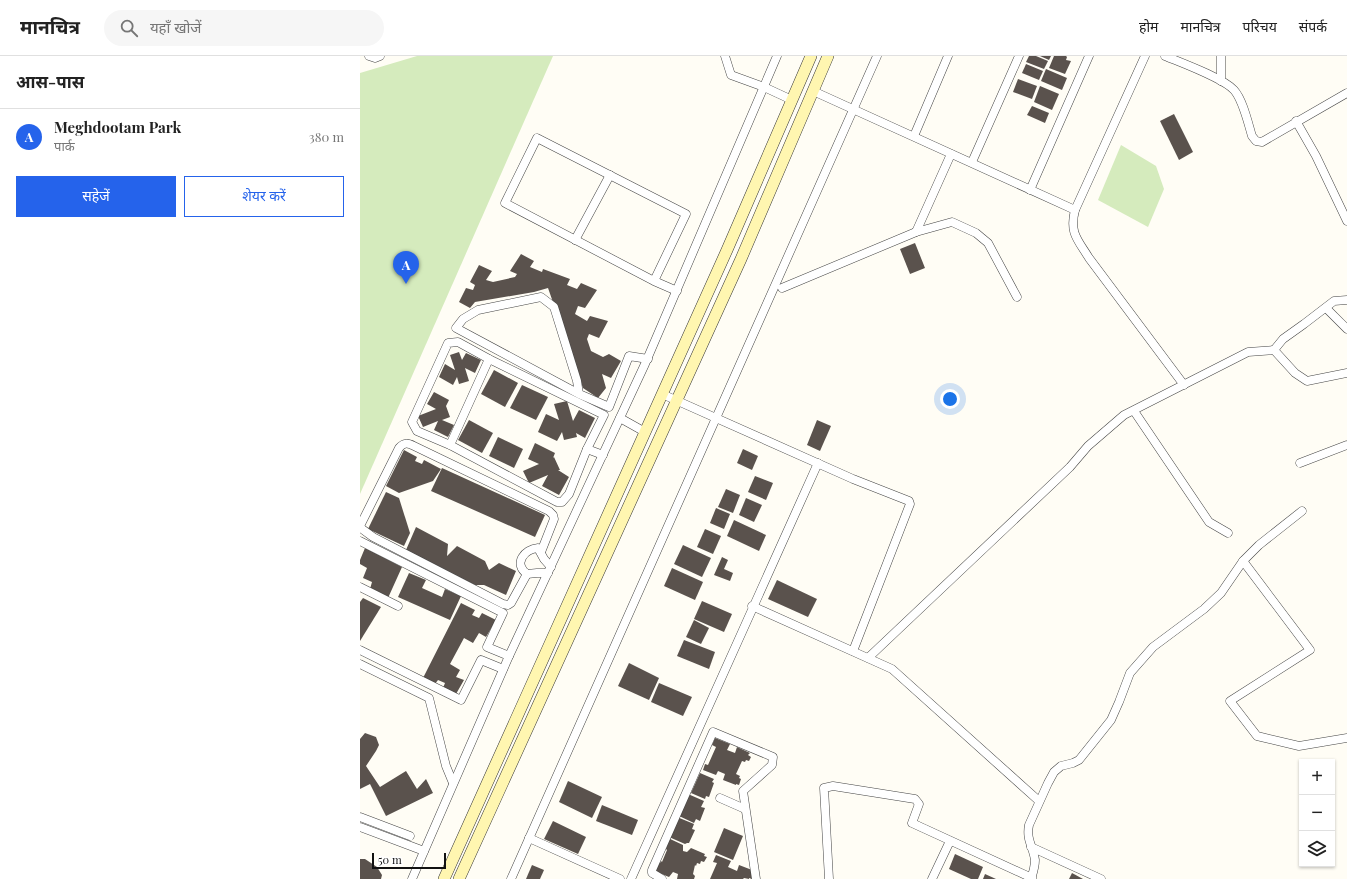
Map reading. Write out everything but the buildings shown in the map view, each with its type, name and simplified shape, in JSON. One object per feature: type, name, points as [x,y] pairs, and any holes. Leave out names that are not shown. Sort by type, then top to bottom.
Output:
[{"type":"street","points":[[369,56],[375,58],[380,56]]},
{"type":"street","points":[[725,56],[731,75],[764,87],[792,100]]},
{"type":"street","points":[[412,879],[503,669],[648,359],[777,56]]},
{"type":"street","points":[[444,879],[727,250],[811,56]]},
{"type":"street","points":[[459,879],[740,259],[828,56]]},
{"type":"street","points":[[511,879],[877,56]]},
{"type":"street","points":[[914,136],[948,56]]},
{"type":"street","points":[[972,162],[1019,56]]},
{"type":"street","points":[[1030,190],[1089,56]]},
{"type":"street","points":[[1145,56],[1075,210],[1072,222],[1078,241],[1097,269],[1184,385]]},
{"type":"street","points":[[1165,56],[1221,81],[1234,90],[1239,98],[1252,136],[1256,141],[1262,142],[1296,121],[1347,93]]},
{"type":"street","points":[[1221,56],[1221,81]]},
{"type":"street","points":[[812,91],[951,154],[972,162],[1075,210]]},
{"type":"street","points":[[1296,121],[1320,163],[1347,221]]},
{"type":"street","points":[[654,281],[686,214],[537,138],[505,203],[654,281],[677,291]]},
{"type":"street","points":[[916,232],[951,154]]},
{"type":"street","points":[[575,240],[610,175]]},
{"type":"street","points":[[782,288],[916,232],[952,222],[976,233],[988,243],[1016,297]]},
{"type":"street","points":[[579,394],[577,381],[554,307],[541,297],[478,310],[463,319],[456,328],[579,394],[609,407],[629,356],[648,359]]},
{"type":"street","points":[[868,658],[1070,467],[1088,446],[1124,416],[1248,352],[1274,350],[1283,338],[1334,302],[1347,300]]},
{"type":"street","points":[[1326,308],[1347,329]]},
{"type":"street","points":[[458,342],[489,359],[604,415],[587,449],[569,494],[562,502],[557,502],[450,446],[417,431],[412,422],[448,343],[458,342]]},
{"type":"street","points":[[1274,350],[1295,373],[1307,382],[1347,373]]},
{"type":"street","points":[[450,446],[489,359]]},
{"type":"street","points":[[662,394],[818,463],[907,500],[910,503],[853,651]]},
{"type":"street","points":[[1134,410],[1209,522],[1228,533]]},
{"type":"street","points":[[620,418],[645,432]]},
{"type":"street","points":[[526,574],[511,603],[508,605],[503,604],[362,530],[360,526],[366,513],[402,444],[407,443],[414,446],[549,511],[553,515],[554,519],[541,552]]},
{"type":"street","points":[[1300,463],[1347,444]]},
{"type":"street","points":[[587,449],[603,455]]},
{"type":"street","points":[[631,879],[752,606],[818,463]]},
{"type":"street","points":[[579,470],[593,476]]},
{"type":"street","points":[[829,879],[824,788],[834,786],[915,799],[919,804],[912,823],[1031,878],[1035,865],[1028,840],[1029,825],[1054,772],[1061,766],[1079,760],[1110,720],[1119,702],[1130,673],[1153,647],[1198,614],[1221,593],[1243,561],[1260,545],[1302,511]]},
{"type":"street","points":[[360,541],[503,613],[461,700],[360,650]]},
{"type":"street","points":[[526,574],[522,571],[520,564],[521,558],[525,552],[532,548],[538,548],[549,570]]},
{"type":"street","points":[[1243,561],[1310,650],[1230,701],[1257,736],[1299,746],[1347,738]]},
{"type":"street","points":[[526,574],[549,570]]},
{"type":"street","points":[[360,587],[398,606]]},
{"type":"street","points":[[752,606],[892,669],[1039,801]]},
{"type":"street","points":[[487,647],[509,656]]},
{"type":"street","points":[[481,660],[503,669]]},
{"type":"street","points":[[360,664],[429,698],[446,766],[453,783]]},
{"type":"street","points":[[699,726],[773,757],[772,765],[743,791],[756,879]]},
{"type":"street","points":[[662,879],[654,876],[652,870],[713,732]]},
{"type":"street","points":[[720,798],[745,809]]},
{"type":"street","points":[[360,817],[410,836]]},
{"type":"street","points":[[360,827],[424,851]]},
{"type":"street","points":[[529,838],[620,879]]},
{"type":"street","points":[[932,879],[950,841]]},
{"type":"street","points":[[1031,848],[1101,879]]},
{"type":"green space","points":[[417,56],[553,56],[360,494],[360,73]]},
{"type":"green space","points":[[1121,145],[1156,166],[1164,189],[1148,227],[1098,200]]},
{"type":"place","name":"Meghdootam Park","points":[[406,284]]}]
